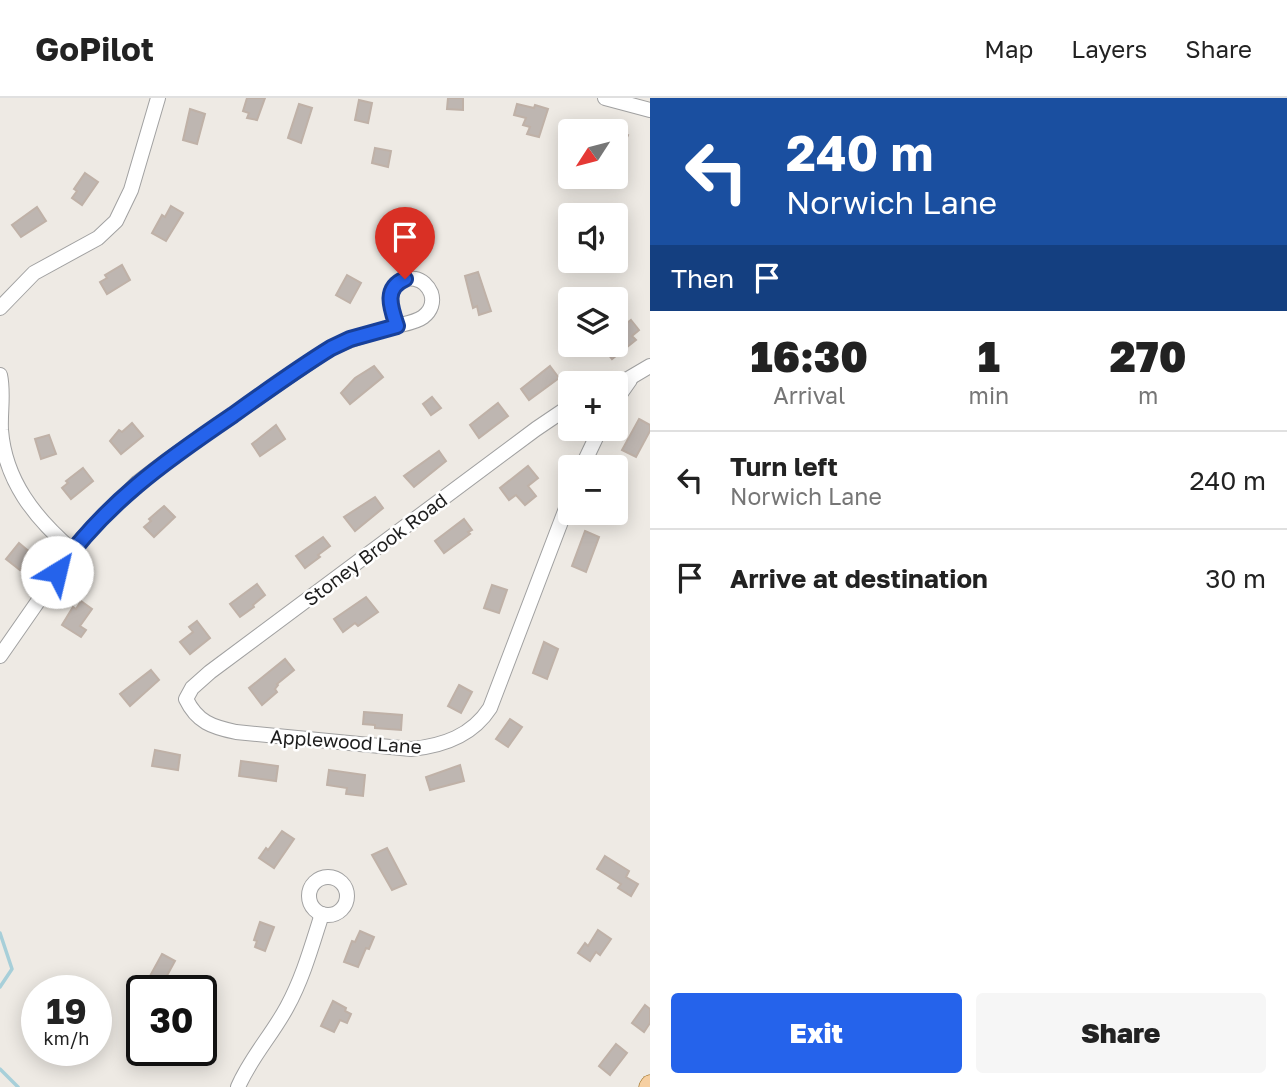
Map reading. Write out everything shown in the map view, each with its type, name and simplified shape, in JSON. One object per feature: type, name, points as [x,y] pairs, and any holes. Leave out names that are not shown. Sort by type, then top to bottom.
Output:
[{"type":"street","points":[[0,309],[34,273],[98,238],[116,221],[131,190],[158,98]]},
{"type":"street","points":[[605,98],[650,110]]},
{"type":"street","points":[[0,655],[72,550],[113,506],[167,460],[331,348],[350,339],[397,326]]},
{"type":"street","points":[[628,379],[650,366]]},
{"type":"street","points":[[0,375],[1,430],[7,463],[34,513],[72,550]]},
{"type":"street","points":[[628,383],[633,376]]},
{"type":"street","name":"Stoney Brook Road","points":[[186,699],[192,688],[211,672],[558,414]]},
{"type":"street","name":"Applewood Lane","points":[[186,699],[193,714],[207,723],[236,732],[411,749],[459,737],[482,721],[490,708],[560,525]]},
{"type":"street","points":[[238,1087],[250,1061],[293,996],[322,914]]},
{"type":"building","points":[[247,98],[265,98],[257,120],[247,118],[249,113],[243,111]]},
{"type":"building","points":[[448,98],[463,98],[463,110],[447,109]]},
{"type":"building","points":[[359,100],[372,103],[368,123],[355,120]]},
{"type":"building","points":[[299,104],[312,108],[301,143],[288,138]]},
{"type":"building","points":[[517,104],[548,109],[539,137],[527,134],[530,127],[523,125],[526,118],[514,115]]},
{"type":"building","points":[[190,109],[205,114],[197,144],[183,140]]},
{"type":"building","points":[[375,148],[391,151],[388,167],[372,163]]},
{"type":"building","points":[[85,173],[98,182],[82,205],[72,198],[77,191],[74,189]]},
{"type":"building","points":[[171,206],[183,213],[166,241],[152,233],[162,215],[165,217]]},
{"type":"building","points":[[37,207],[46,221],[21,237],[12,225]]},
{"type":"building","points":[[419,228],[419,245],[396,246],[396,229]]},
{"type":"building","points":[[122,265],[130,280],[107,294],[100,282],[107,278],[105,275]]},
{"type":"building","points":[[478,272],[491,311],[479,315],[477,306],[473,308],[465,276]]},
{"type":"building","points":[[347,275],[361,283],[350,303],[336,295]]},
{"type":"building","points":[[631,320],[639,330],[632,336],[636,340],[628,346],[628,322]]},
{"type":"building","points":[[374,366],[383,377],[350,404],[341,393],[355,378]]},
{"type":"building","points":[[550,366],[558,377],[529,400],[521,389]]},
{"type":"building","points":[[432,397],[441,408],[431,415],[423,404]]},
{"type":"building","points":[[498,403],[508,416],[479,438],[470,425]]},
{"type":"building","points":[[639,419],[650,425],[650,431],[636,457],[622,450]]},
{"type":"building","points":[[132,423],[143,436],[121,454],[110,441],[119,430],[122,432]]},
{"type":"building","points":[[276,425],[285,439],[260,456],[252,444]]},
{"type":"building","points":[[49,435],[56,454],[41,459],[35,439]]},
{"type":"building","points":[[439,451],[446,461],[414,487],[404,476]]},
{"type":"building","points":[[528,466],[538,478],[528,486],[536,496],[525,505],[516,495],[509,500],[500,488]]},
{"type":"building","points":[[83,468],[93,481],[71,499],[62,488],[68,483],[66,481]]},
{"type":"building","points":[[375,497],[383,508],[355,531],[344,517]]},
{"type":"building","points":[[164,506],[175,517],[154,537],[144,527]]},
{"type":"building","points":[[464,519],[472,530],[468,532],[470,534],[444,553],[435,541]]},
{"type":"building","points":[[585,531],[599,537],[586,572],[572,566]]},
{"type":"building","points":[[323,537],[330,546],[305,568],[296,556]]},
{"type":"building","points":[[19,543],[32,554],[20,570],[6,559]]},
{"type":"building","points":[[257,584],[265,595],[240,617],[230,604]]},
{"type":"building","points":[[492,585],[507,590],[499,613],[484,608]]},
{"type":"building","points":[[366,597],[378,612],[358,626],[355,623],[343,632],[334,619]]},
{"type":"building","points":[[81,601],[92,609],[80,626],[86,630],[81,637],[62,625],[73,607],[76,609]]},
{"type":"building","points":[[197,621],[210,638],[190,654],[180,642],[193,632],[189,627]]},
{"type":"building","points":[[544,642],[558,649],[547,679],[533,673]]},
{"type":"building","points":[[285,659],[294,670],[277,684],[277,692],[262,705],[249,688]]},
{"type":"building","points":[[151,670],[159,680],[130,706],[120,694]]},
{"type":"building","points":[[459,685],[472,692],[461,713],[448,706]]},
{"type":"building","points":[[364,712],[402,715],[401,730],[363,724]]},
{"type":"building","points":[[510,719],[522,727],[508,747],[496,739]]},
{"type":"building","points":[[155,750],[180,755],[178,770],[152,766]]},
{"type":"building","points":[[241,761],[278,766],[276,781],[239,776]]},
{"type":"building","points":[[460,765],[464,781],[430,790],[426,777]]},
{"type":"building","points":[[329,770],[365,775],[363,796],[346,794],[347,788],[327,785]]},
{"type":"building","points":[[282,831],[294,839],[274,868],[259,858]]},
{"type":"building","points":[[387,848],[406,884],[392,890],[372,855]]},
{"type":"building","points":[[605,856],[629,871],[626,877],[638,884],[631,896],[618,888],[621,884],[597,869]]},
{"type":"building","points":[[260,922],[274,927],[265,951],[255,947],[257,941],[254,940]]},
{"type":"building","points":[[598,930],[611,939],[600,955],[596,952],[590,961],[578,953],[585,943],[588,946]]},
{"type":"building","points":[[360,931],[374,937],[358,967],[344,962],[352,941],[355,942]]},
{"type":"building","points":[[162,954],[175,961],[167,975],[151,975]]},
{"type":"building","points":[[333,1001],[351,1014],[347,1023],[340,1020],[334,1032],[321,1026]]},
{"type":"building","points":[[645,1005],[650,1009],[650,1023],[644,1032],[632,1023]]},
{"type":"building","points":[[616,1044],[627,1053],[610,1075],[599,1066]]},
{"type":"waterway","points":[[0,933],[12,969],[0,987]]},
{"type":"waterway","points":[[0,1069],[18,1087]]},
{"type":"route","points":[[57,572],[72,550],[104,514],[153,470],[331,348],[350,339],[397,326],[390,306],[390,293],[405,279]]}]
